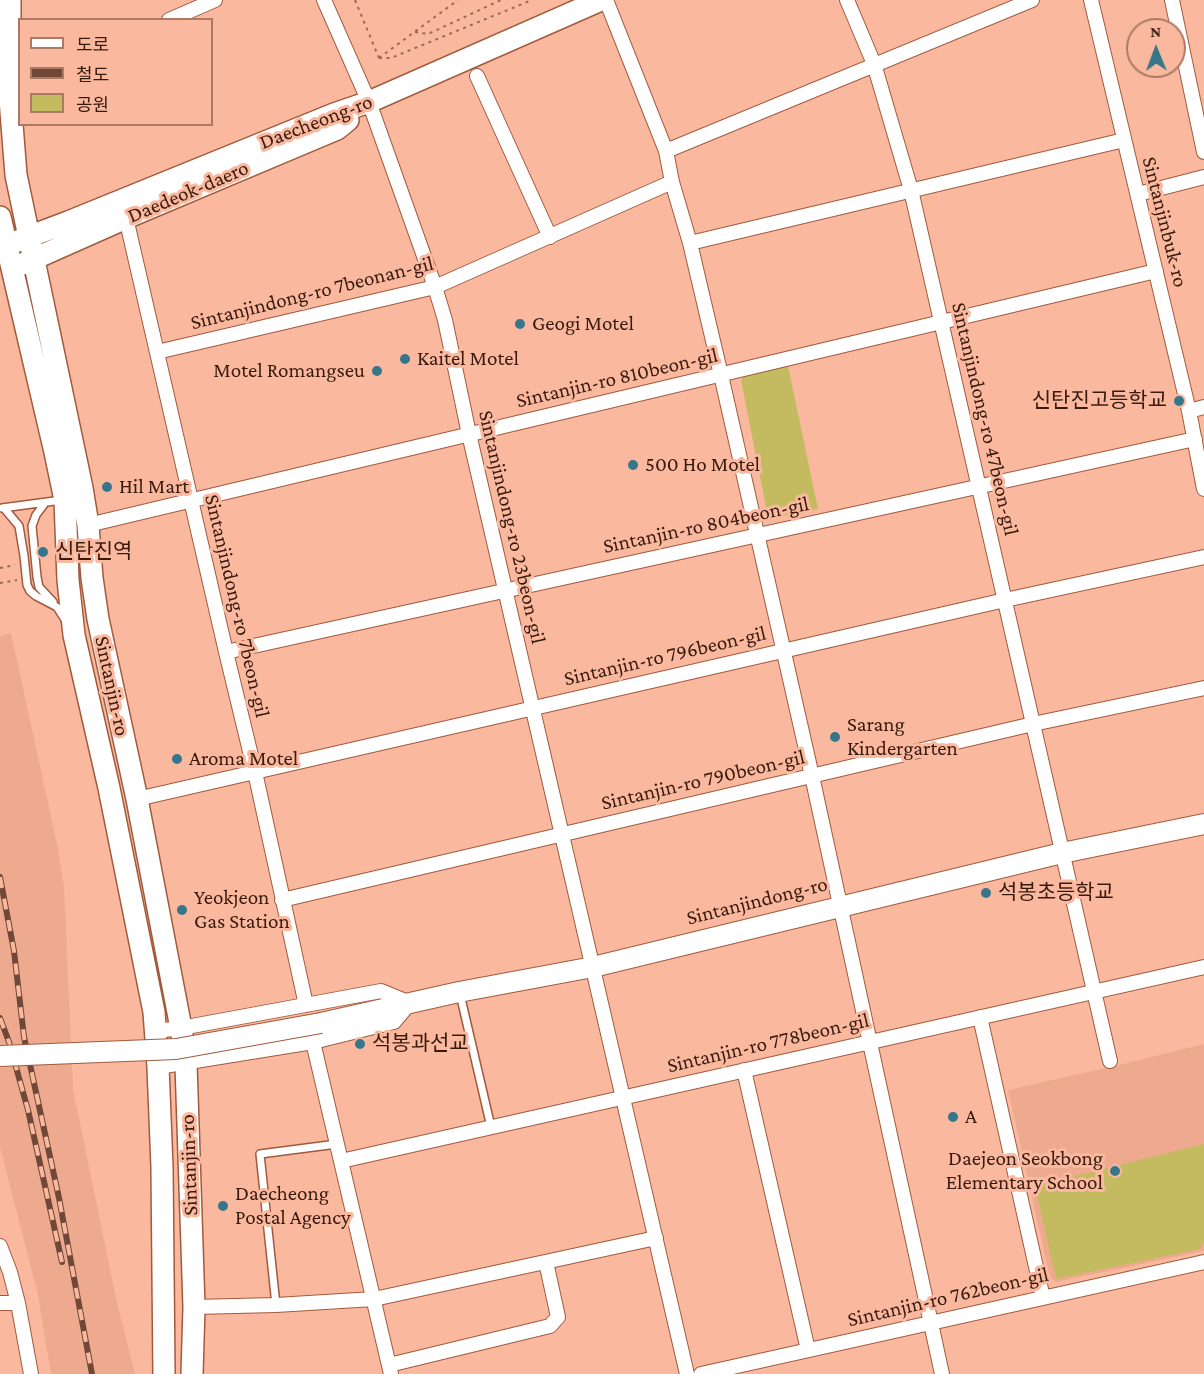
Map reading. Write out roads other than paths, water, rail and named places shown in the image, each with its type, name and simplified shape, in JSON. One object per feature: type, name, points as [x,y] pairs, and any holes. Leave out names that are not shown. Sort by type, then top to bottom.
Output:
[{"type":"main road","name":"Sintanjin-ro","points":[[10,0],[15,84],[12,138],[16,175],[82,488],[98,619],[137,799],[186,1064],[194,1307],[192,1374]]},
{"type":"main road","name":"Daecheong-ro","points":[[28,237],[323,118],[369,102],[601,0]]},
{"type":"main road","name":"Daedeok-daero","points":[[6,269],[33,260],[337,129],[369,102]]},
{"type":"main road","points":[[20,196],[35,212],[68,222]]},
{"type":"main road","name":"Sintanjin-ro","points":[[0,217],[6,269],[55,452],[55,501],[74,635],[109,788],[154,1012],[162,1187],[164,1374]]},
{"type":"main road","points":[[3,246],[28,237]]},
{"type":"main road","name":"Sintanjindong-ro","points":[[0,1056],[176,1049],[321,1023],[459,992],[593,967],[1062,853],[1204,824]]},
{"type":"main road","points":[[162,1187],[169,1180],[174,1179],[178,1185],[179,1206],[191,1230]]},
{"type":"street","points":[[174,18],[216,0]]},
{"type":"street","name":"Sintanjindong-ro 23beon-gil","points":[[324,0],[369,102],[445,320],[505,591],[687,1374]]},
{"type":"street","points":[[606,0],[666,151],[672,182],[690,243],[812,776],[942,1374]]},
{"type":"street","name":"Sintanjindong-ro 47beon-gil","points":[[847,0],[874,64],[911,190],[1110,1061]]},
{"type":"street","points":[[666,151],[1032,0]]},
{"type":"street","name":"Sintanjinbuk-ro","points":[[1091,0],[1189,411],[1204,489]]},
{"type":"street","points":[[1172,0],[1204,152]]},
{"type":"street","points":[[477,76],[550,237]]},
{"type":"street","points":[[690,243],[1124,140]]},
{"type":"street","points":[[1138,194],[1204,177]]},
{"type":"street","name":"Sintanjindong-ro 7beonan-gil","points":[[157,352],[435,287],[672,182]]},
{"type":"street","name":"Sintanjindong-ro 7beon-gil","points":[[126,218],[255,772],[306,1005]]},
{"type":"street","name":"Sintanjin-ro 810beon-gil","points":[[87,525],[1156,271]]},
{"type":"street","points":[[1189,411],[1204,407]]},
{"type":"street","name":"Sintanjin-ro 804beon-gil","points":[[226,652],[1195,439]]},
{"type":"street","name":"Sintanjin-ro 796beon-gil","points":[[137,799],[1005,600],[1204,557]]},
{"type":"street","name":"Sintanjin-ro 790beon-gil","points":[[282,900],[1033,724],[1204,688]]},
{"type":"street","name":"Sintanjin-ro 778beon-gil","points":[[341,1161],[1204,967]]},
{"type":"street","points":[[155,1031],[381,991],[410,1003],[394,1022],[313,1042],[158,1067]]},
{"type":"street","points":[[980,1017],[1043,1298]]},
{"type":"street","points":[[313,1042],[390,1370],[550,1326],[558,1317],[546,1262]]},
{"type":"street","points":[[744,1070],[808,1350]]},
{"type":"street","points":[[194,1307],[374,1299],[656,1238]]},
{"type":"street","points":[[0,1246],[18,1303],[31,1374]]},
{"type":"street","name":"Sintanjin-ro 762beon-gil","points":[[701,1374],[1204,1262]]},
{"type":"street","points":[[0,1303],[18,1303]]},
{"type":"lane","points":[[2,508],[55,501]]},
{"type":"lane","points":[[55,501],[36,515],[32,526],[37,577],[39,587],[57,607],[74,635]]},
{"type":"lane","points":[[2,508],[19,526],[27,585],[30,591],[57,607]]},
{"type":"lane","points":[[459,992],[491,1127]]},
{"type":"lane","points":[[276,1305],[260,1154],[337,1144]]},
{"type":"railway","points":[[0,877],[14,951],[24,1037],[59,1198],[92,1374]]},
{"type":"railway","points":[[0,1018],[28,1110],[62,1262]]},
{"type":"place","name":"Geogi Motel","points":[[520,324]]},
{"type":"place","name":"Kaitel Motel","points":[[405,359]]},
{"type":"place","name":"Motel Romangseu","points":[[377,371]]},
{"type":"place","name":"신탄진고등학교","points":[[1179,401]]},
{"type":"place","name":"500 Ho Motel","points":[[633,465]]},
{"type":"place","name":"Hil Mart","points":[[107,487]]},
{"type":"place","name":"신탄진역","points":[[43,552]]},
{"type":"place","name":"Sarang Kindergarten","points":[[835,737]]},
{"type":"place","name":"Aroma Motel","points":[[177,759]]},
{"type":"place","name":"석봉초등학교","points":[[986,893]]},
{"type":"place","name":"Yeokjeon Gas Station","points":[[182,910]]},
{"type":"place","name":"석봉과선교","points":[[360,1044]]},
{"type":"place","name":"A","points":[[953,1117]]},
{"type":"place","name":"Daejeon Seokbong Elementary School","points":[[1115,1171]]},
{"type":"place","name":"Daecheong Postal Agency","points":[[223,1206]]}]
